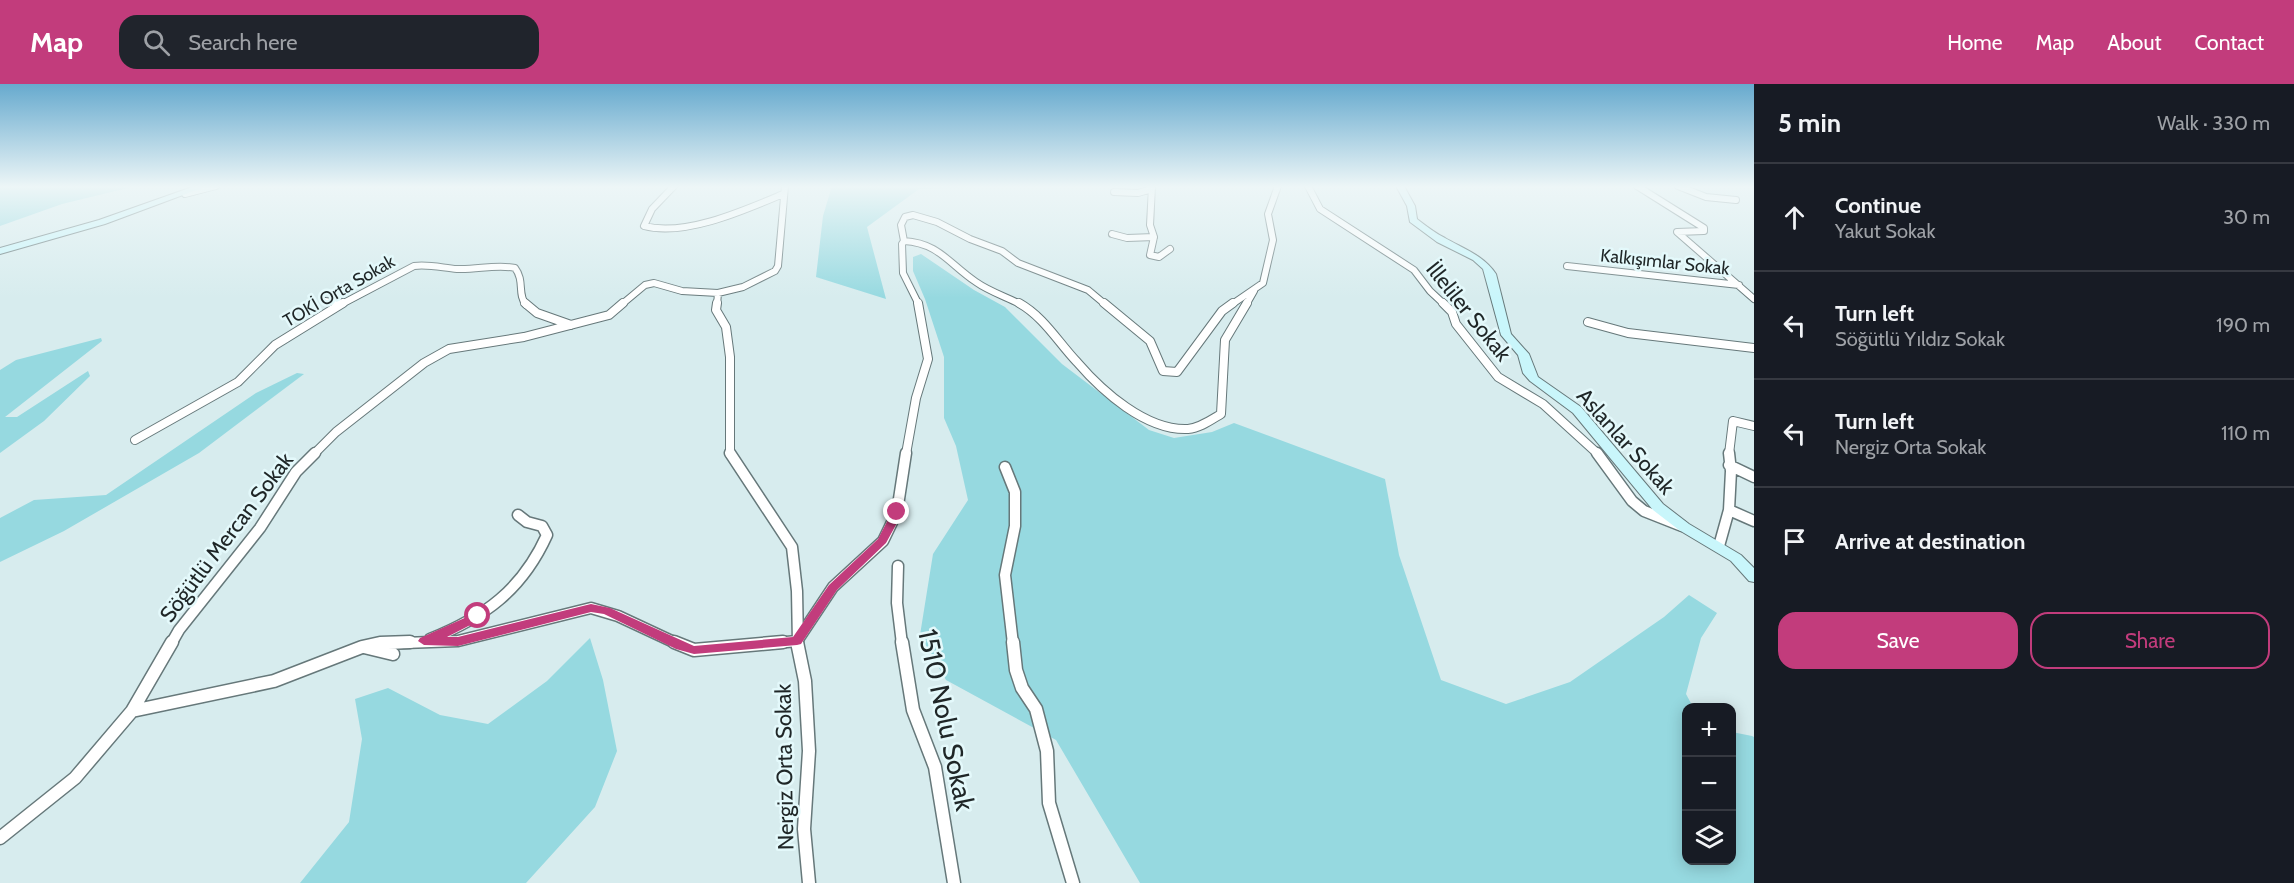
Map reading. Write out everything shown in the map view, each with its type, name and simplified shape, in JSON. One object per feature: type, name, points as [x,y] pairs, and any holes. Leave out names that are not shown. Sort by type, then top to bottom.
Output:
[{"type":"street","points":[[0,251],[97,223]]},
{"type":"street","points":[[645,223],[644,226],[648,228],[694,223]]},
{"type":"street","points":[[573,325],[609,315],[645,285],[654,284],[682,291],[718,293],[743,287],[775,272],[778,266],[781,223]]},
{"type":"street","points":[[132,711],[274,681],[362,647],[380,643],[458,641],[591,608],[606,611],[680,646],[694,650],[797,641],[833,587],[883,541],[897,512],[909,432],[928,359],[920,308],[903,273],[903,223]]},
{"type":"street","points":[[937,223],[974,241],[1012,255],[1018,264],[1088,290],[1150,341],[1163,371],[1169,373],[1177,372],[1222,311],[1263,283],[1269,265],[1272,230],[1270,223]]},
{"type":"street","points":[[1150,223],[1154,237],[1150,255],[1153,257],[1162,255],[1170,249]]},
{"type":"street","name":"İlleliler Sokak","points":[[1340,223],[1414,270],[1452,312],[1456,324],[1498,377],[1543,404],[1563,420],[1598,454],[1632,501],[1655,517],[1684,527]]},
{"type":"street","name":"Aslanlar Sokak","points":[[1417,223],[1437,238],[1473,256],[1487,266],[1506,335],[1523,354],[1529,373],[1534,379],[1577,410],[1658,507],[1684,527],[1736,558],[1754,577]]},
{"type":"street","points":[[1697,223],[1704,228],[1704,231],[1677,232],[1739,285]]},
{"type":"street","points":[[1112,234],[1128,238],[1154,237]]},
{"type":"street","points":[[904,241],[932,245],[977,284],[1014,299],[1037,316],[1082,368],[1128,407],[1162,425],[1187,429],[1221,414],[1225,340],[1254,291]]},
{"type":"street","name":"TOKİ Orta Sokak","points":[[135,440],[238,382],[275,345],[342,303],[414,266],[470,269],[506,266],[519,271],[522,300],[530,309],[553,320],[573,325]]},
{"type":"street","name":"Kalkışımlar Sokak","points":[[1567,266],[1739,285],[1754,299]]},
{"type":"street","name":"Nergiz Orta Sokak","points":[[718,293],[716,310],[726,327],[730,357],[730,454],[792,547],[797,591],[797,641],[804,681],[809,751],[804,829],[809,883]]},
{"type":"street","points":[[325,302],[342,303]]},
{"type":"street","points":[[1588,322],[1614,330],[1643,335],[1754,348]]},
{"type":"street","name":"Söğütlü Mercan Sokak","points":[[0,838],[75,778],[132,711],[179,630],[260,528],[296,472],[336,432],[424,363],[449,349],[524,337],[573,325]]},
{"type":"street","points":[[1719,546],[1729,510],[1728,459],[1733,420],[1754,426]]},
{"type":"street","points":[[1729,465],[1754,477]]},
{"type":"street","points":[[1005,467],[1015,492],[1015,526],[1005,575],[1016,670],[1022,688],[1036,709],[1047,751],[1049,803],[1073,883]]},
{"type":"street","points":[[1729,510],[1754,521]]},
{"type":"street","points":[[424,641],[460,627],[478,616],[505,593],[536,558],[547,535],[542,526],[527,522],[518,515]]},
{"type":"street","points":[[1736,558],[1754,568]]},
{"type":"street","name":"1510 Nolu Sokak","points":[[898,566],[897,603],[904,659],[914,710],[935,767],[954,883]]},
{"type":"street","points":[[362,647],[393,654]]},
{"type":"shaded area","points":[[822,223],[872,223],[867,227],[886,299],[816,277]]},
{"type":"shaded area","points":[[921,254],[974,290],[1005,307],[1062,364],[1149,430],[1174,438],[1212,432],[1234,423],[1385,479],[1399,555],[1441,680],[1506,704],[1570,682],[1664,617],[1689,595],[1717,613],[1701,638],[1686,694],[1691,703],[1682,703],[1682,865],[1736,865],[1736,733],[1752,736],[1754,737],[1754,883],[1140,883],[1056,740],[946,680],[920,635],[933,554],[968,500],[956,446],[944,418],[944,357],[913,271],[913,257]]},
{"type":"shaded area","points":[[101,338],[102,341],[5,417],[17,417],[88,371],[90,376],[44,421],[0,453],[0,370],[16,360]]},
{"type":"shaded area","points":[[297,373],[304,374],[199,453],[64,531],[0,562],[0,518],[34,500],[106,495],[256,393]]},
{"type":"shaded area","points":[[590,638],[603,680],[617,751],[595,807],[526,883],[300,883],[349,822],[362,739],[355,699],[388,688],[440,715],[488,724],[547,681]]},
{"type":"route","points":[[478,616],[460,627],[424,641],[458,641],[591,608],[606,611],[680,646],[694,650],[797,641],[833,587],[883,541],[897,512]]}]
